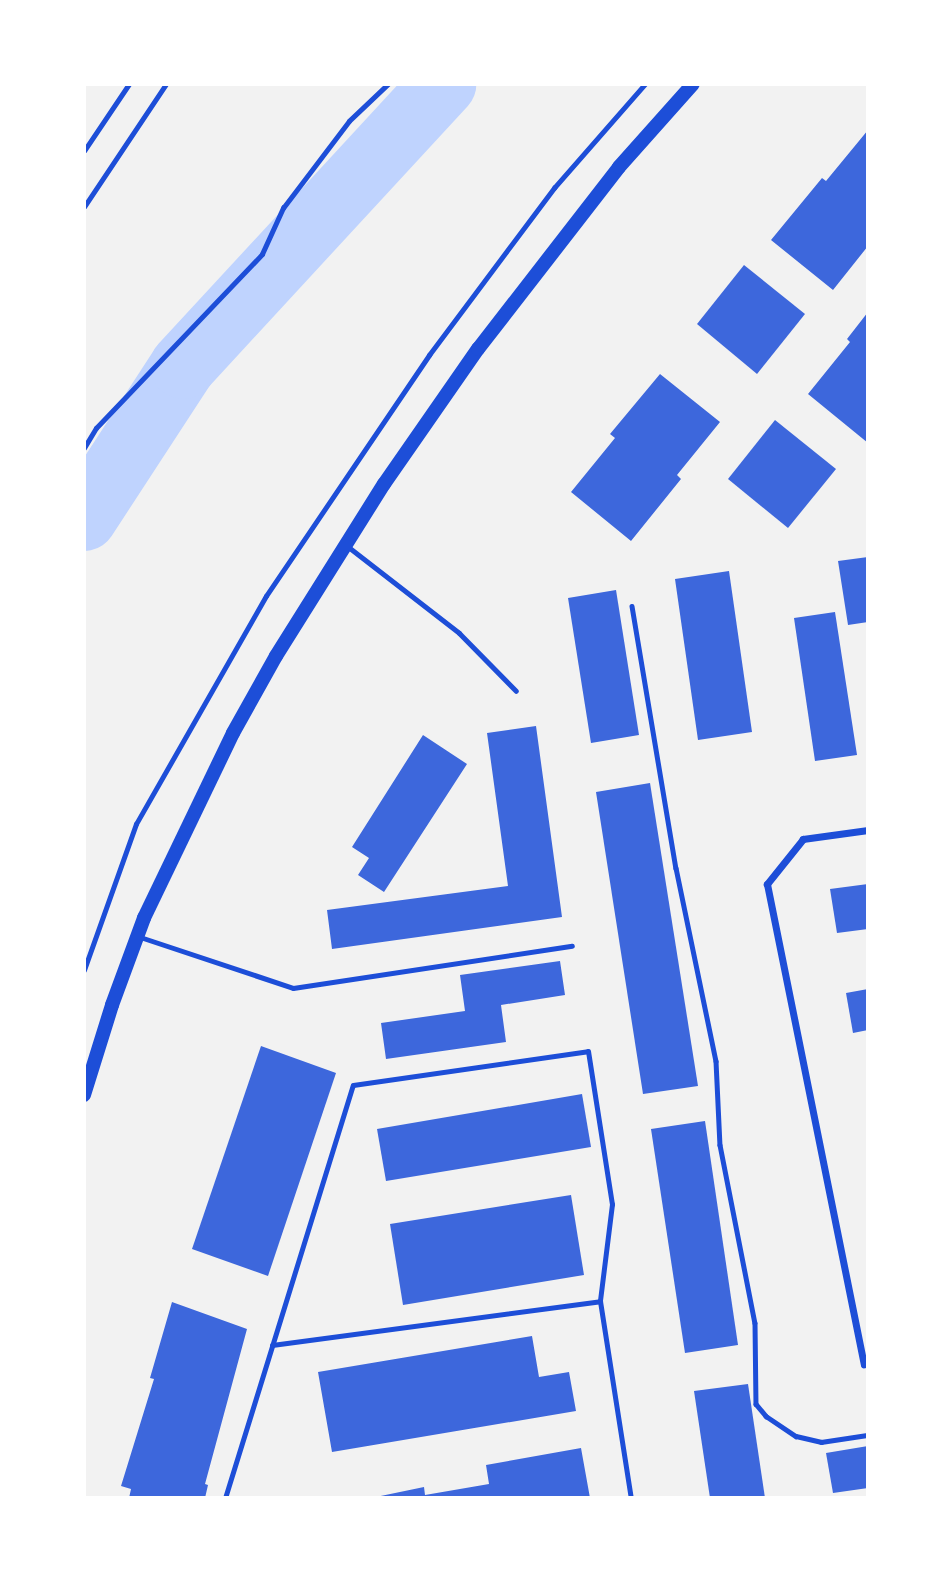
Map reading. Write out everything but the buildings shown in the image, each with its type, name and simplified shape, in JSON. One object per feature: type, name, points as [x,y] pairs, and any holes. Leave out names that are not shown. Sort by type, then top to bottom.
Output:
[{"type":"main road","points":[[84,1095],[137,936],[185,827],[233,733],[345,544],[415,438],[555,247],[619,167],[693,84]]},
{"type":"street","points":[[868,830],[803,839],[767,884],[864,1364],[868,1364]]},
{"type":"lane","points":[[345,544],[459,634],[516,691]]},
{"type":"lane","points":[[137,936],[293,988],[572,946]]},
{"type":"lane","points":[[225,1498],[353,1085],[587,1051],[612,1205],[600,1301],[631,1498]]},
{"type":"lane","points":[[272,1345],[600,1301]]},
{"type":"path","points":[[84,151],[129,84]]},
{"type":"path","points":[[84,207],[166,84]]},
{"type":"path","points":[[84,448],[96,428],[262,254],[283,208],[349,121],[388,84]]},
{"type":"path","points":[[632,607],[676,868],[716,1060],[720,1145],[755,1323],[755,1404],[766,1416],[796,1436],[821,1442],[868,1436]]},
{"type":"waterway","points":[[84,518],[183,366],[443,84]]}]
